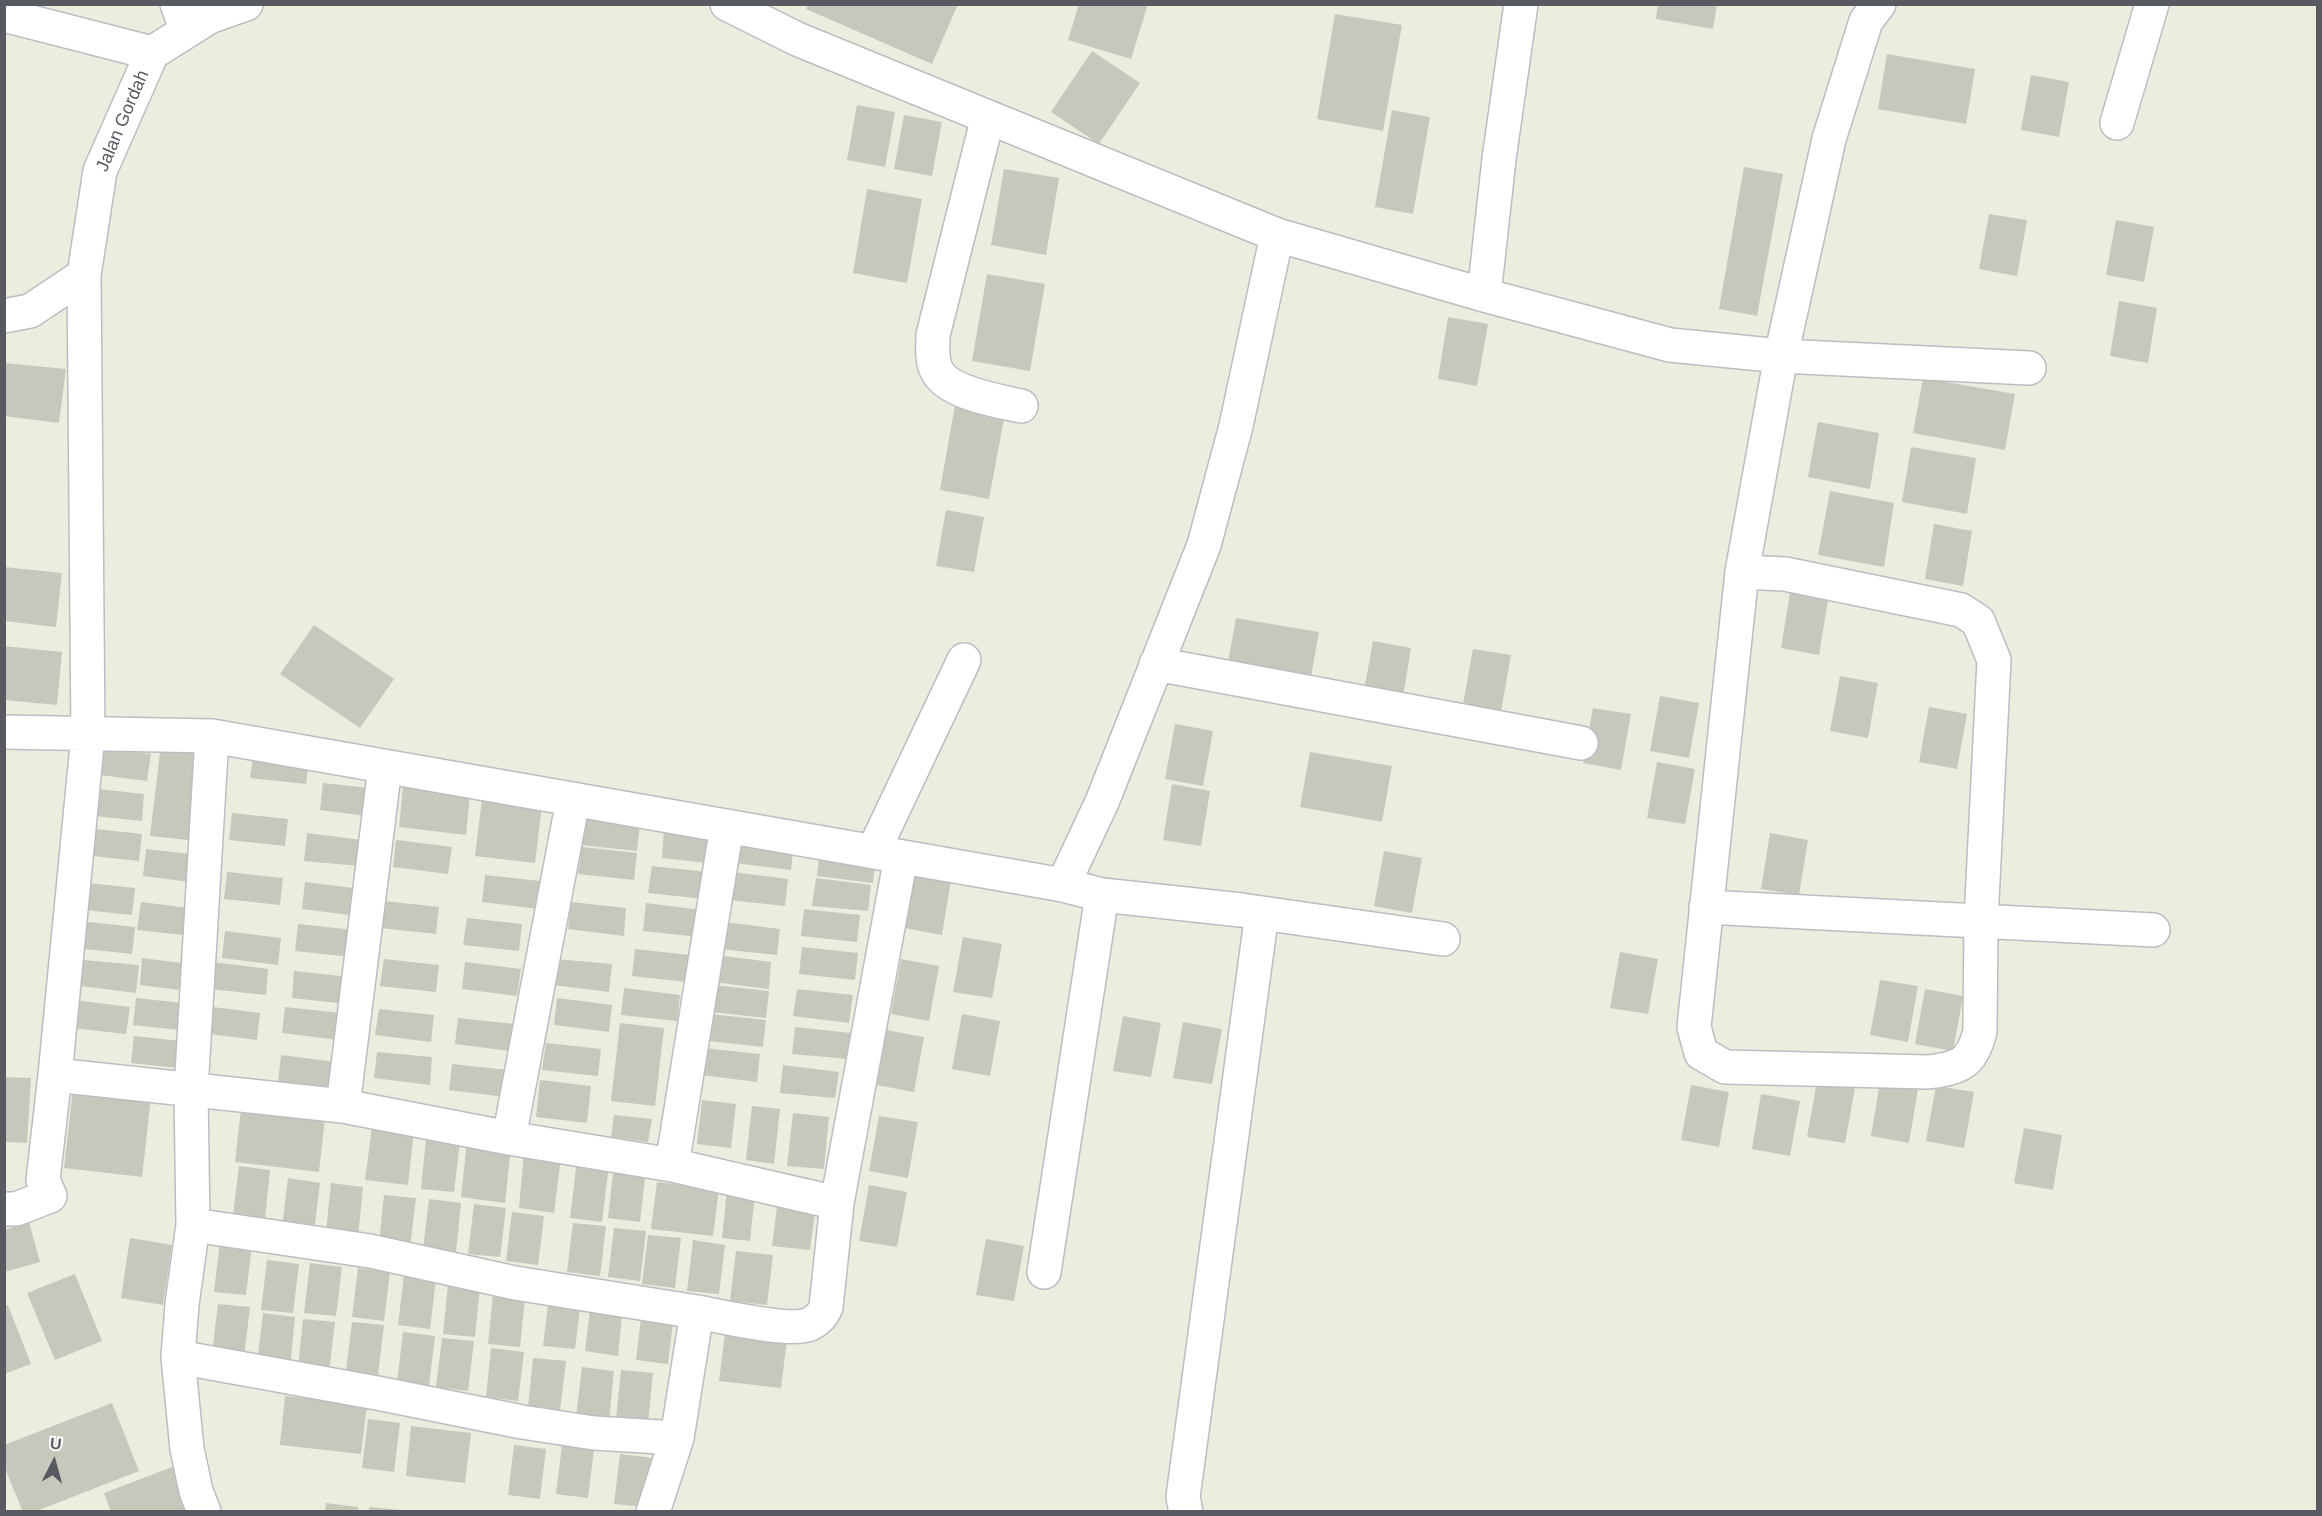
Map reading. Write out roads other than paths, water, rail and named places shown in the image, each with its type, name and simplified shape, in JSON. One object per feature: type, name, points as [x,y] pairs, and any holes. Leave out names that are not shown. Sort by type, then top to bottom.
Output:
[{"type":"street","name":"Jalan Gordah","points":[[4,1209],[16,1209],[50,1196],[43,1180],[87,735],[84,275],[100,171],[152,53],[182,17],[209,17],[246,4]]},
{"type":"street","points":[[727,4],[797,39],[1277,235],[1484,295],[1670,345],[1781,356],[2029,368]]},
{"type":"street","points":[[1484,295],[1499,159],[1521,4]]},
{"type":"street","points":[[1742,572],[1785,574],[1961,610],[1978,621],[1995,660],[1981,921],[1980,1031],[1976,1048],[1967,1062],[1948,1070],[1928,1072],[1725,1067],[1701,1053],[1694,1027],[1742,572],[1781,356],[1828,139],[1866,21],[1879,4]]},
{"type":"street","points":[[2118,123],[2152,4]]},
{"type":"street","points":[[4,15],[152,53]]},
{"type":"street","points":[[988,117],[933,335],[933,360],[937,373],[964,393],[1021,406]]},
{"type":"street","points":[[1063,885],[1102,802],[1204,545],[1236,426],[1277,235]]},
{"type":"street","points":[[4,316],[30,311],[84,275]]},
{"type":"street","points":[[193,1225],[370,1251],[515,1283],[782,1326],[809,1325],[822,1315],[826,1307],[837,1203],[887,854],[964,660]]},
{"type":"street","points":[[1156,664],[1581,742]]},
{"type":"street","points":[[4,732],[212,736],[1063,885],[1102,895],[1262,913],[1443,939]]},
{"type":"street","points":[[204,1512],[196,1491],[187,1449],[178,1357],[182,1304],[193,1225],[191,1090],[212,736]]},
{"type":"street","points":[[343,1106],[385,767]]},
{"type":"street","points":[[509,1138],[573,800]]},
{"type":"street","points":[[672,1165],[727,826]]},
{"type":"street","points":[[1044,1272],[1102,895]]},
{"type":"street","points":[[1706,907],[2153,930]]},
{"type":"street","points":[[1186,1512],[1184,1497],[1262,913]]},
{"type":"street","points":[[55,1075],[343,1106],[509,1138],[672,1165],[837,1203]]},
{"type":"street","points":[[653,1512],[677,1438],[697,1312]]},
{"type":"street","points":[[178,1357],[522,1422],[594,1433],[677,1438]]}]
